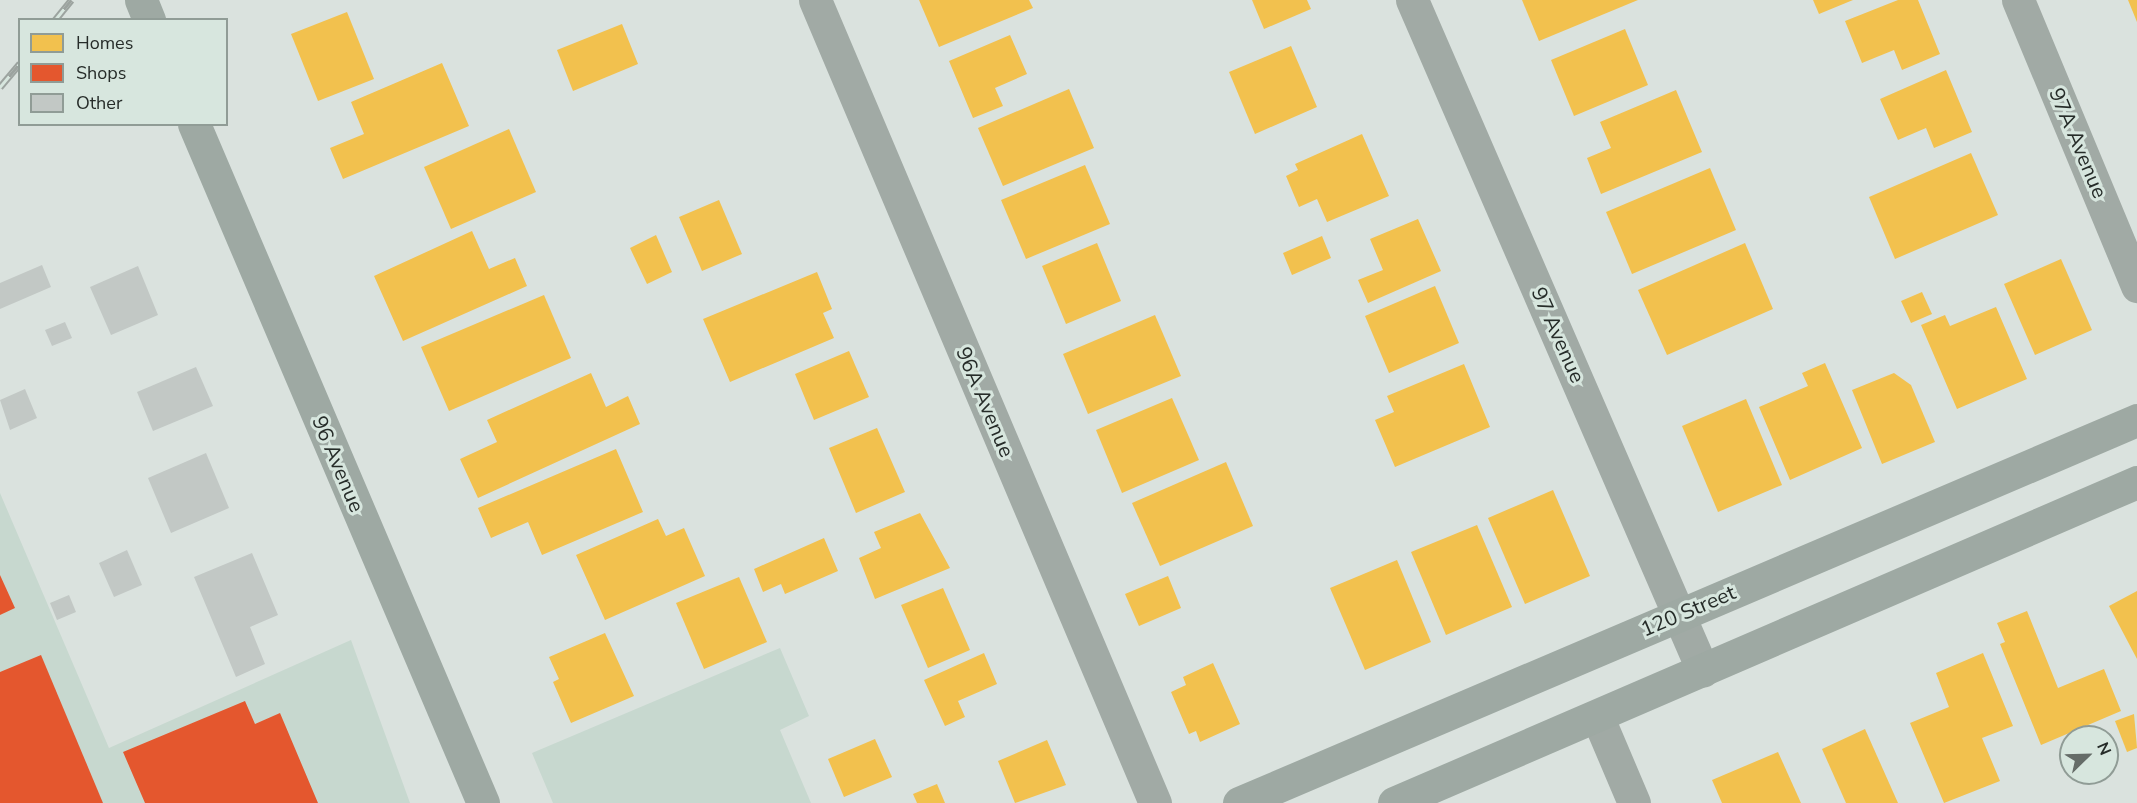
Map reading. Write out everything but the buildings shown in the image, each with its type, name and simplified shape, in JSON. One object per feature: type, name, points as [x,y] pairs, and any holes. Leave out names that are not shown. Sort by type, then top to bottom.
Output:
[{"type":"main road","points":[[141,0],[148,18]]},
{"type":"main road","name":"96 Avenue","points":[[195,126],[483,803]]},
{"type":"main road","name":"120 Street","points":[[1239,803],[2137,420]]},
{"type":"main road","points":[[1394,803],[1598,718],[2137,482]]},
{"type":"street","name":"96A Avenue","points":[[815,0],[1155,803]]},
{"type":"street","name":"97 Avenue","points":[[1412,0],[1703,671]]},
{"type":"street","name":"97A Avenue","points":[[2018,0],[2137,286]]},
{"type":"street","points":[[1598,718],[1634,803]]},
{"type":"shaded area","points":[[0,493],[109,748],[351,640],[410,803],[0,803]]},
{"type":"shaded area","points":[[780,648],[809,716],[780,730],[811,803],[553,803],[532,753]]},
{"type":"railway","points":[[57,18],[71,0]]},
{"type":"railway","points":[[0,87],[18,65]]}]
